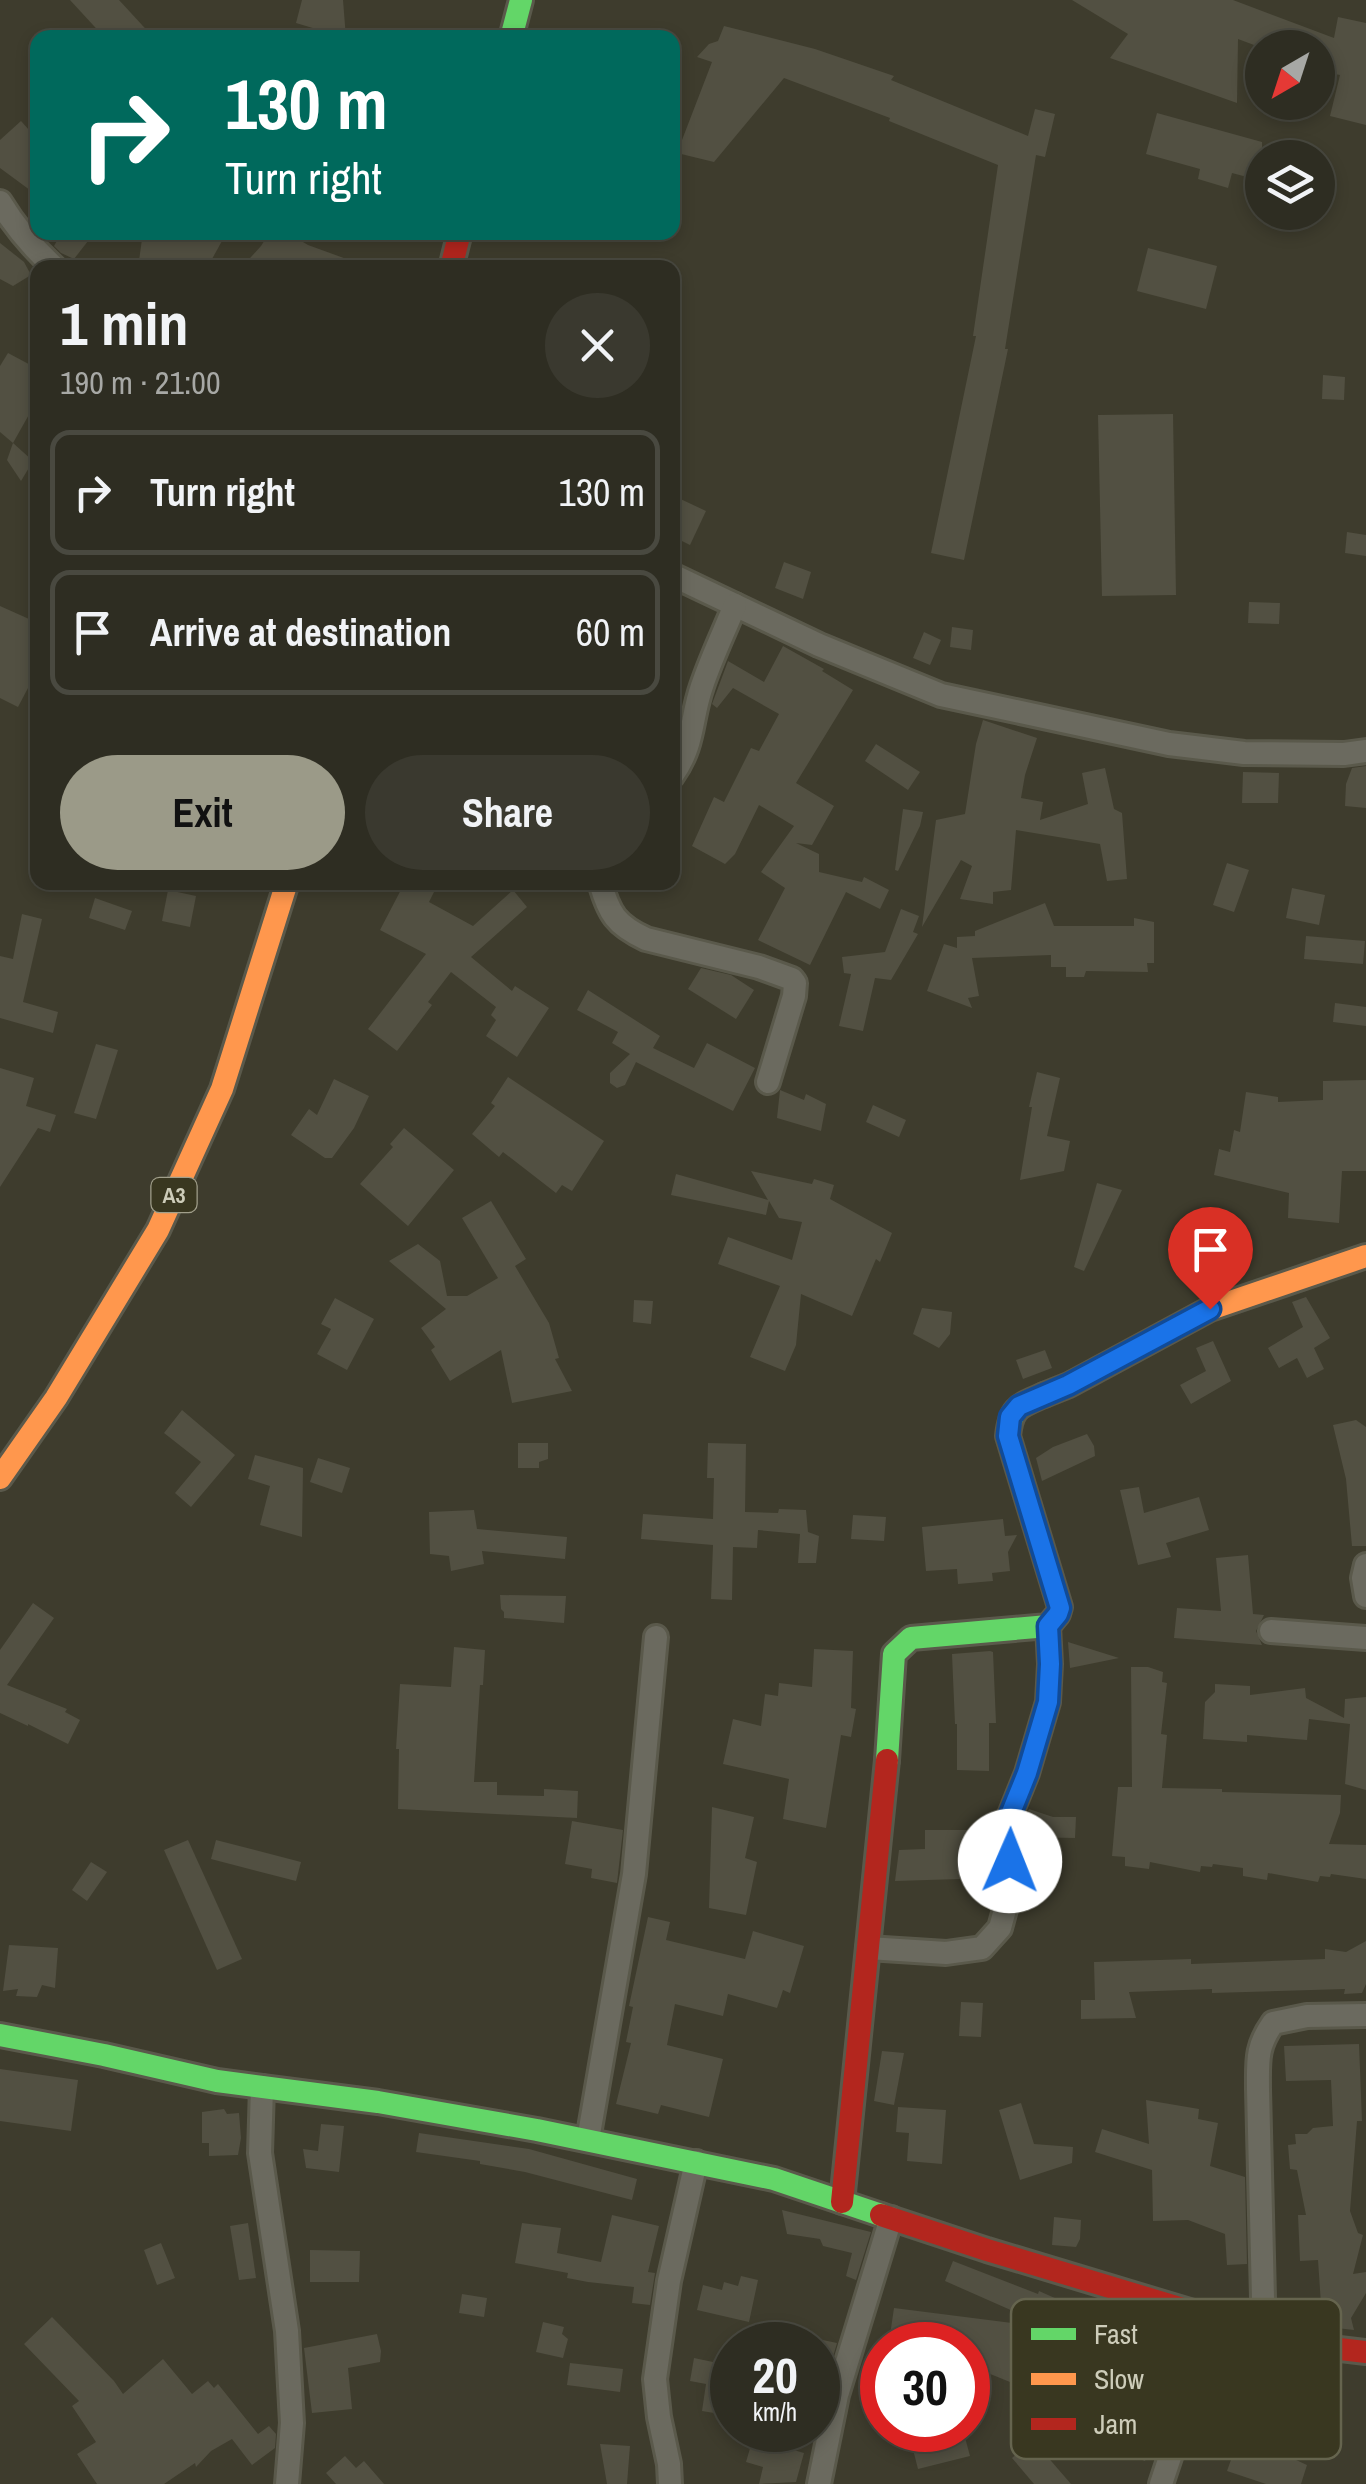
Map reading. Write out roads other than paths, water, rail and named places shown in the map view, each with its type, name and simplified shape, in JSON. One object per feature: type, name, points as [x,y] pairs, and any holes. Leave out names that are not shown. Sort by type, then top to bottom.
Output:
[{"type":"main road","points":[[513,30],[520,0]]},
{"type":"main road","name":"A3","points":[[0,1478],[56,1398],[158,1230],[222,1088],[284,890]]},
{"type":"main road","points":[[842,2202],[894,1654],[911,1638],[1048,1626],[1060,1608],[1008,1436],[1012,1413],[1210,1309],[1366,1256]]},
{"type":"main road","points":[[0,2034],[217,2081],[378,2102],[774,2179],[1150,2299]]},
{"type":"main road","points":[[1341,2349],[1366,2352]]},
{"type":"street","points":[[0,202],[46,260]]},
{"type":"street","points":[[680,579],[819,646],[941,695],[1168,744],[1244,753],[1366,751]]},
{"type":"street","points":[[680,766],[685,759],[701,690],[735,605]]},
{"type":"street","points":[[602,890],[608,910],[618,923],[646,940],[792,978],[794,996],[768,1082]]},
{"type":"street","points":[[1366,1565],[1366,1596]]},
{"type":"street","points":[[868,1948],[946,1953],[982,1948],[1000,1928],[1010,1892],[1006,1833],[1048,1702],[1048,1626]]},
{"type":"street","points":[[1271,1631],[1366,1638]]},
{"type":"street","points":[[588,2140],[634,1874],[656,1637]]},
{"type":"street","points":[[1263,2299],[1258,2089],[1261,2040],[1273,2023],[1307,2016],[1366,2015]]},
{"type":"street","points":[[262,2087],[260,2153],[286,2331],[292,2423],[287,2484]]},
{"type":"street","points":[[670,2484],[655,2379],[669,2282],[696,2162]]},
{"type":"street","points":[[820,2484],[836,2395],[891,2218]]},
{"type":"street","points":[[1161,2484],[1169,2459]]}]
